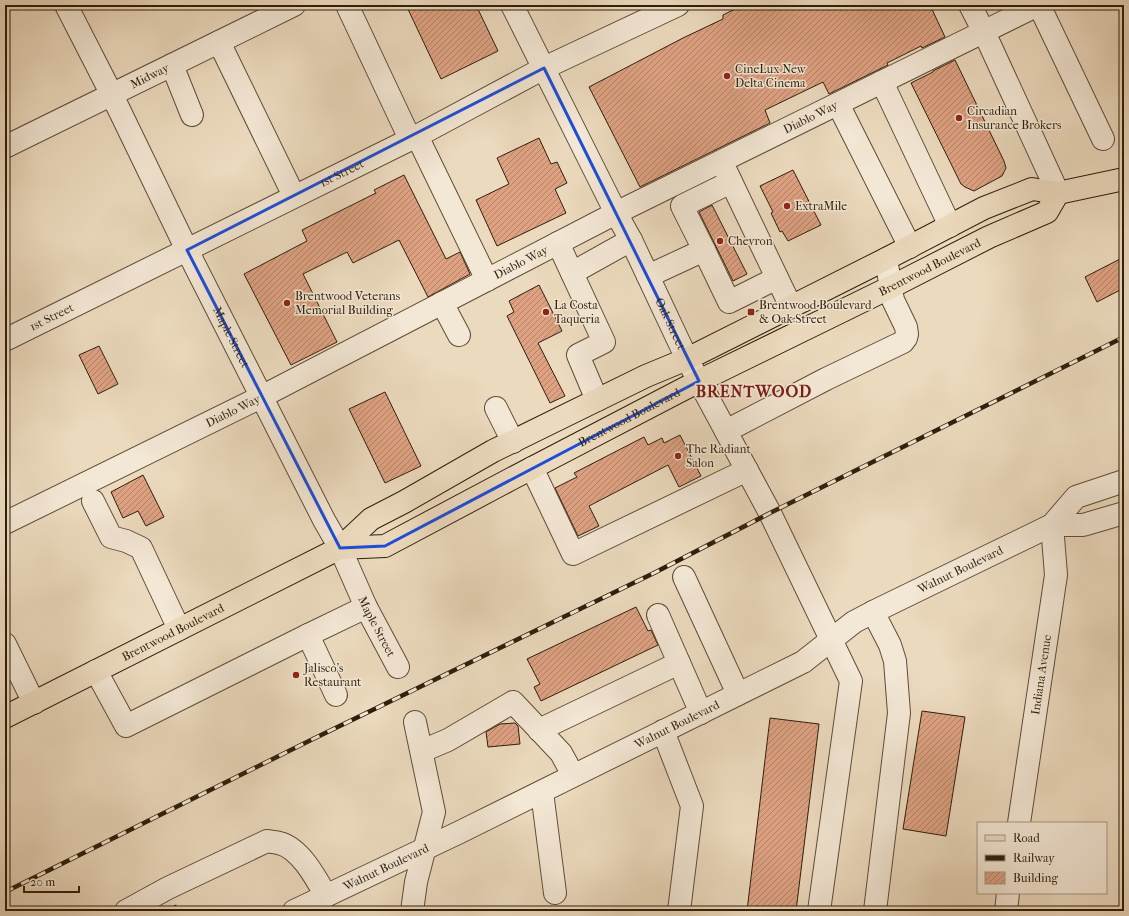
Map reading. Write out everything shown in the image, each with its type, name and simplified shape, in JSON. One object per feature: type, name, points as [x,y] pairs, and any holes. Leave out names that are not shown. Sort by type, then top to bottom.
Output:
[{"type":"main road","name":"Brentwood Boulevard","points":[[5,718],[340,548],[371,520],[513,442],[646,376],[687,359],[984,208],[1032,189],[1058,193],[1124,179]]},
{"type":"main road","name":"Brentwood Boulevard","points":[[340,548],[385,546],[699,381],[989,237],[1047,212],[1058,193]]},
{"type":"street","name":"Maple Street","points":[[66,5],[112,94],[187,250],[261,397],[340,548],[366,607],[398,668]]},
{"type":"street","name":"Midway","points":[[5,147],[294,5]]},
{"type":"street","points":[[347,5],[487,280]]},
{"type":"street","name":"Oak Street","points":[[512,5],[631,240],[687,359],[770,513],[851,681],[819,911]]},
{"type":"street","name":"1st Street","points":[[5,340],[413,137],[544,68],[678,5]]},
{"type":"street","points":[[970,5],[984,32],[1058,193]]},
{"type":"street","points":[[1039,5],[1103,139]]},
{"type":"street","name":"Diablo Way","points":[[5,523],[261,397],[616,213],[1039,5]]},
{"type":"street","points":[[219,42],[294,196]]},
{"type":"street","points":[[172,65],[192,115]]},
{"type":"street","points":[[882,82],[950,226]]},
{"type":"street","points":[[838,104],[910,246]]},
{"type":"street","points":[[721,161],[791,307]]},
{"type":"street","points":[[731,182],[682,206],[729,302],[777,278]]},
{"type":"street","points":[[572,274],[631,240]]},
{"type":"street","points":[[558,243],[604,342],[578,355],[597,400]]},
{"type":"street","points":[[648,276],[704,250]]},
{"type":"street","points":[[726,431],[826,379],[903,342],[907,334],[906,327],[893,300],[886,259]]},
{"type":"street","points":[[442,303],[459,335]]},
{"type":"street","points":[[496,408],[513,442]]},
{"type":"street","points":[[532,468],[573,554],[747,470]]},
{"type":"street","name":"Walnut Boulevard","points":[[294,911],[542,792],[573,775],[702,713],[803,662],[854,622],[1052,525],[1076,497],[1124,481]]},
{"type":"street","points":[[93,501],[111,537],[126,541],[141,548],[179,629]]},
{"type":"street","name":"Walnut Boulevard","points":[[1052,525],[1083,525],[1124,513]]},
{"type":"street","name":"Indiana Avenue","points":[[1019,822],[1056,575],[1052,525]]},
{"type":"street","points":[[684,577],[738,694]]},
{"type":"street","points":[[96,671],[126,726],[366,607]]},
{"type":"street","points":[[873,612],[890,644],[895,661],[900,713],[875,911]]},
{"type":"street","points":[[658,615],[702,713]]},
{"type":"street","points":[[308,635],[336,695]]},
{"type":"street","points":[[5,644],[34,702]]},
{"type":"street","points":[[539,730],[679,663]]},
{"type":"street","points":[[422,751],[448,740],[513,702],[561,753],[573,775]]},
{"type":"street","points":[[412,911],[416,882],[434,812],[415,722]]},
{"type":"street","points":[[663,731],[692,806],[679,911]]},
{"type":"street","points":[[542,792],[555,893]]},
{"type":"street","points":[[126,911],[168,888],[267,841],[278,842],[287,846],[298,855],[314,875],[326,896]]},
{"type":"street","points":[[1006,911],[1008,894]]},
{"type":"highlighted area","points":[[544,68],[699,381],[385,546],[340,548],[187,250]]},
{"type":"building","points":[[406,5],[476,5],[498,51],[441,79]]},
{"type":"building","points":[[743,5],[930,5],[945,37],[922,48],[921,46],[887,63],[888,65],[829,94],[823,82],[765,110],[770,123],[640,187],[589,87],[723,19],[723,15]]},
{"type":"building","points":[[955,60],[1006,168],[1002,176],[974,191],[961,184],[911,83]]},
{"type":"building","points":[[539,138],[551,164],[557,162],[567,183],[555,189],[566,213],[497,246],[476,200],[509,184],[497,158]]},
{"type":"building","points":[[793,170],[821,225],[788,241],[782,231],[780,232],[771,213],[773,212],[760,186]]},
{"type":"building","points":[[404,175],[446,259],[460,252],[470,274],[428,297],[399,240],[353,263],[347,252],[303,274],[337,342],[291,365],[244,274],[307,241],[302,230],[376,193],[374,190]]},
{"type":"building","points":[[712,205],[747,274],[733,281],[699,212]]},
{"type":"building","points":[[1124,257],[1124,288],[1097,302],[1085,277]]},
{"type":"building","points":[[539,285],[562,331],[538,343],[565,396],[550,403],[507,316],[514,312],[509,301]]},
{"type":"building","points":[[99,346],[118,384],[98,394],[79,355]]},
{"type":"building","points":[[385,392],[421,466],[385,483],[349,409]]},
{"type":"building","points":[[680,435],[701,476],[679,487],[668,465],[589,506],[599,526],[578,536],[555,488],[577,477],[574,473],[644,437],[648,445],[662,438],[664,443]]},
{"type":"building","points":[[143,475],[164,517],[146,526],[138,511],[123,518],[111,492]]},
{"type":"building","points":[[636,607],[648,631],[651,630],[658,645],[541,701],[534,687],[540,684],[527,659]]},
{"type":"building","points":[[922,711],[965,717],[946,836],[903,829]]},
{"type":"building","points":[[770,718],[819,724],[796,911],[747,911]]},
{"type":"building","points":[[515,723],[518,726],[520,744],[488,747],[486,732],[500,724]]},
{"type":"railway","points":[[5,892],[313,739],[654,573],[770,513],[1124,337]]},
{"type":"place","name":"CineLux New Delta Cinema","points":[[727,76]]},
{"type":"place","name":"Circadian Insurance Brokers","points":[[959,118]]},
{"type":"place","name":"ExtraMile","points":[[787,206]]},
{"type":"place","name":"Chevron","points":[[720,241]]},
{"type":"place","name":"Brentwood Veterans Memorial Building","points":[[287,303]]},
{"type":"place","name":"La Costa Taqueria","points":[[546,312]]},
{"type":"place","name":"Brentwood Boulevard & Oak Street","points":[[751,312]]},
{"type":"place","name":"The Radiant Salon","points":[[678,456]]},
{"type":"place","name":"Jalisco's Restaurant","points":[[296,675]]},
{"type":"district","name":"BRENTWOOD","points":[[754,391]]}]
